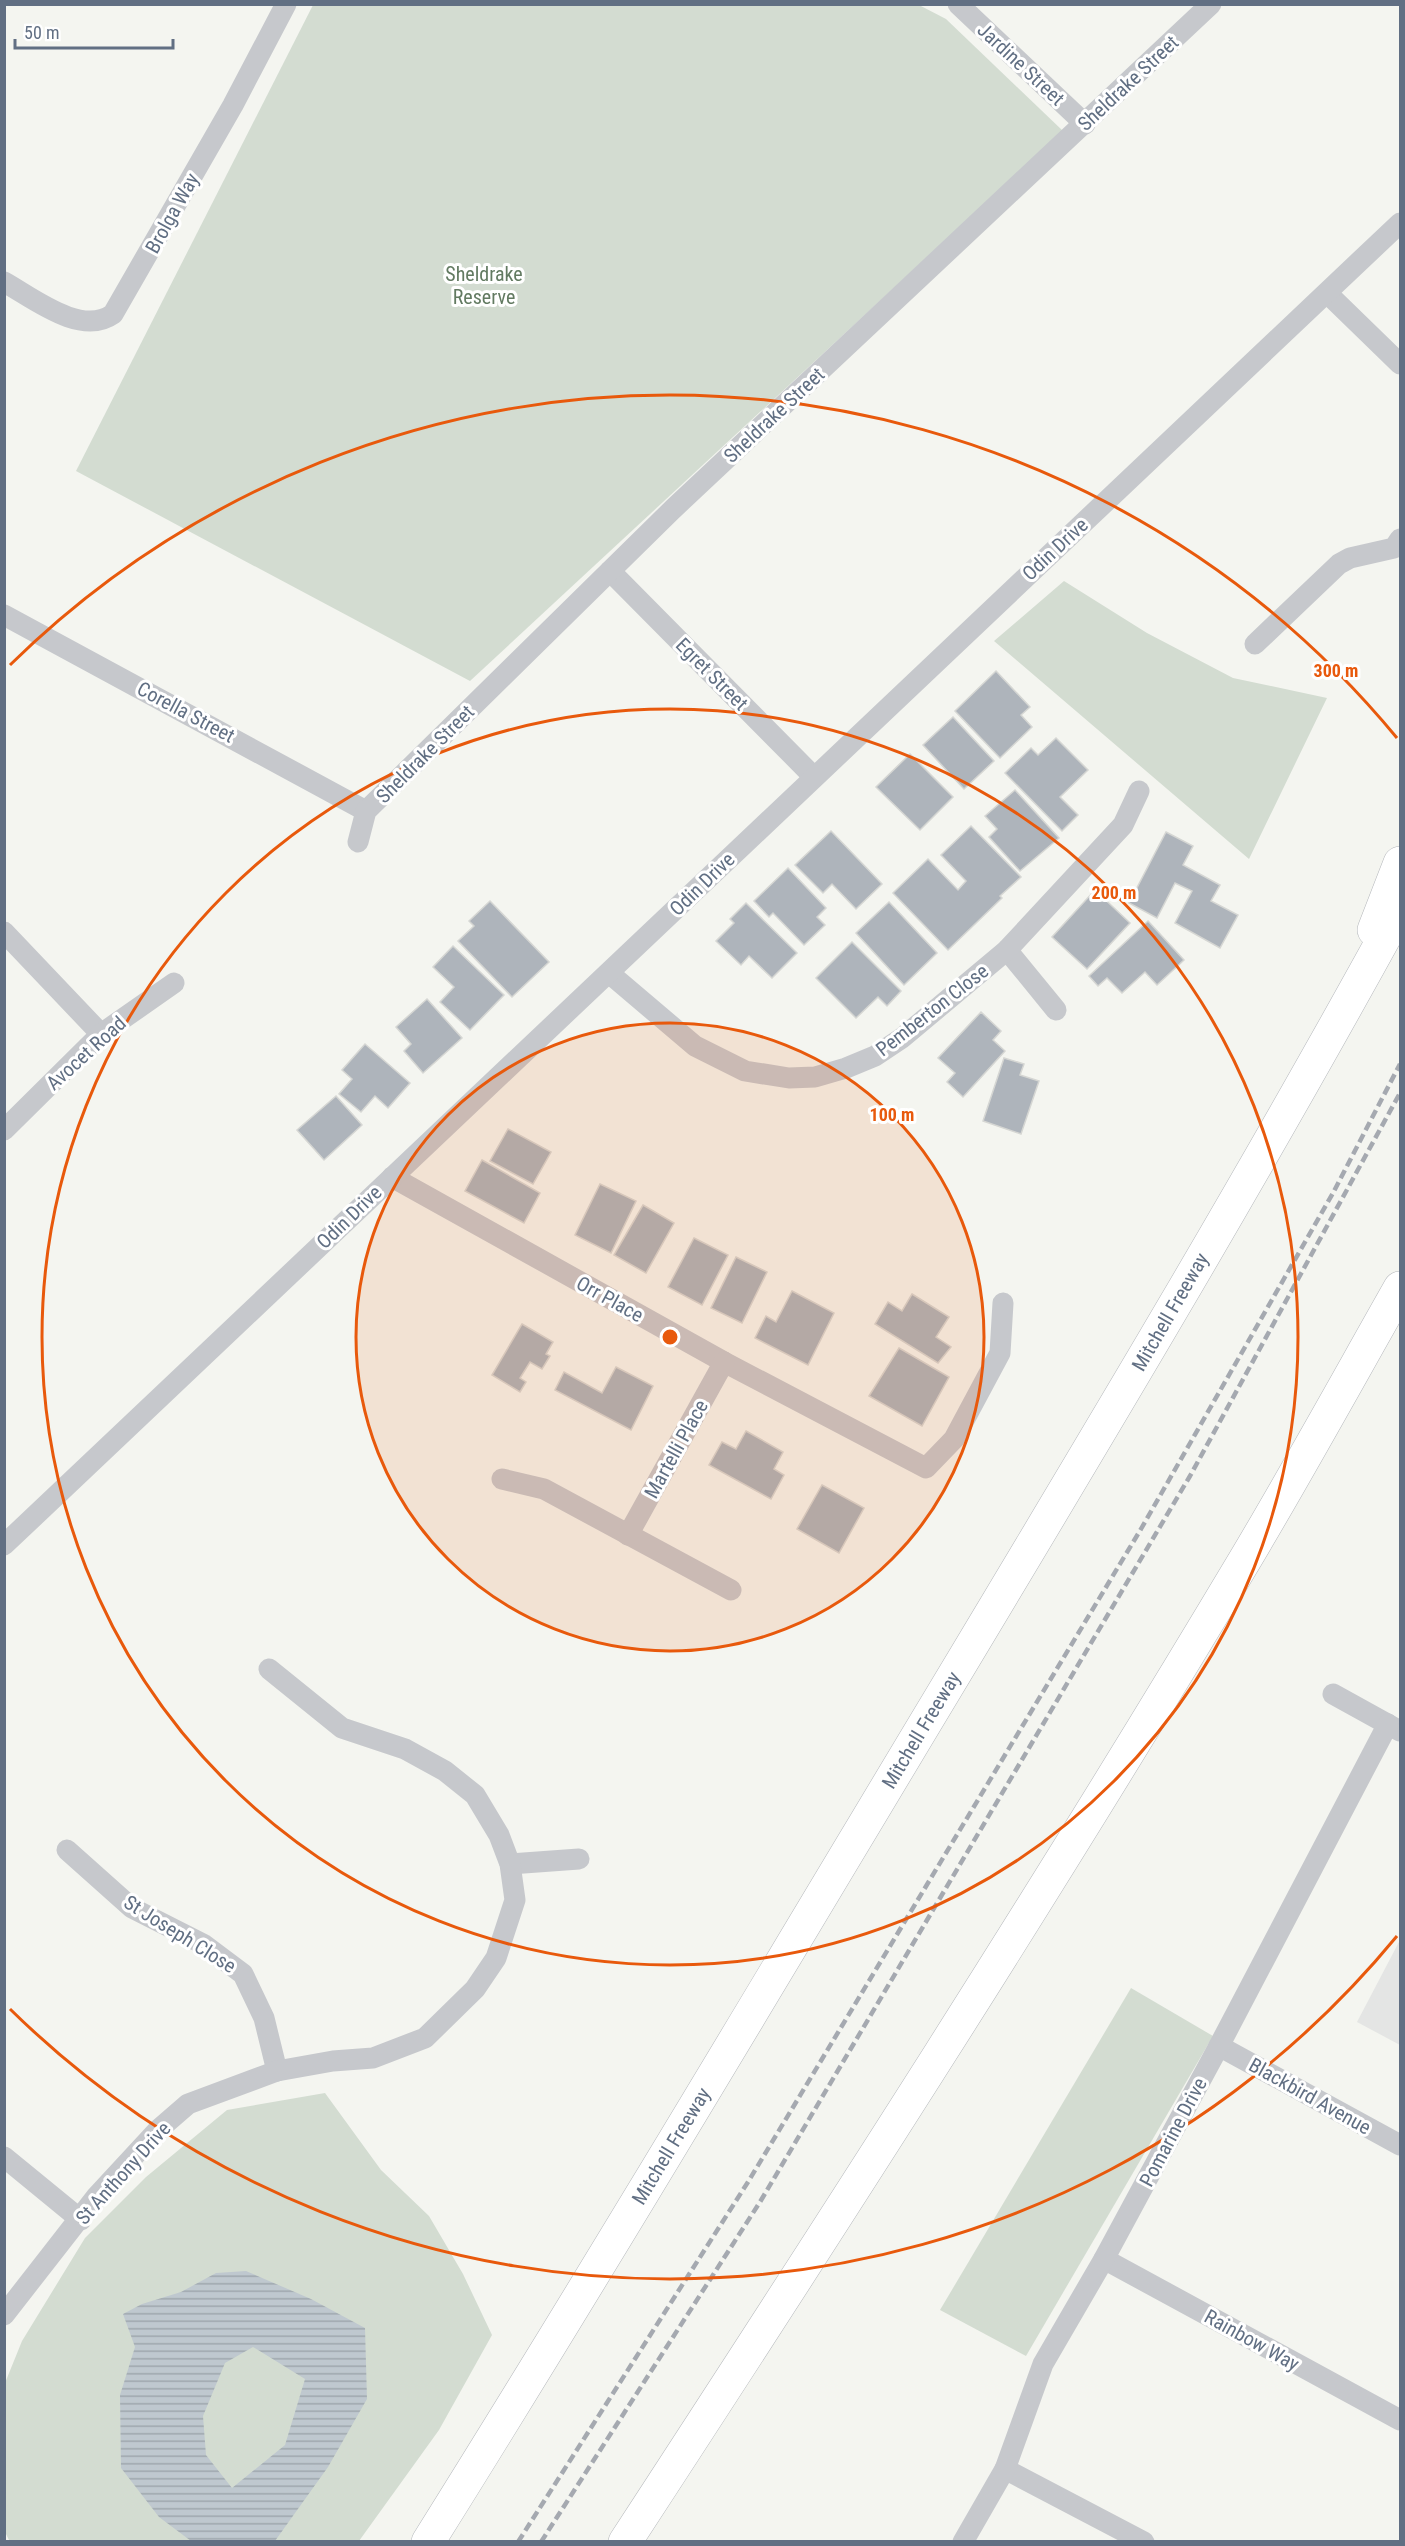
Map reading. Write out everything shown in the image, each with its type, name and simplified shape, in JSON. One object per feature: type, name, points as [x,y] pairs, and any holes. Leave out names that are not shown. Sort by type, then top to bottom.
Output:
[{"type":"highway","points":[[1336,1026],[1401,863]]},
{"type":"highway","name":"Mitchell Freeway","points":[[428,2541],[668,2152],[1072,1479],[1336,1026],[1401,909]]},
{"type":"highway","points":[[625,2541],[837,2218],[1113,1777],[1248,1556],[1401,1288]]},
{"type":"street","name":"Brolga Way","points":[[4,282],[65,315],[86,322],[104,321],[113,315],[233,105],[286,4]]},
{"type":"street","name":"Jardine Street","points":[[958,4],[1085,124]]},
{"type":"street","name":"Sheldrake Street","points":[[358,842],[366,811],[610,571],[1211,4]]},
{"type":"street","name":"Odin Drive","points":[[4,1545],[1401,223]]},
{"type":"street","points":[[1326,294],[1401,364]]},
{"type":"street","points":[[1255,644],[1339,564],[1350,558],[1394,548],[1401,539]]},
{"type":"street","name":"Egret Street","points":[[610,571],[814,777]]},
{"type":"street","name":"Corella Street","points":[[4,615],[366,811]]},
{"type":"street","name":"Pemberton Close","points":[[609,973],[677,1032],[717,1058],[746,1071],[766,1076],[815,1077],[875,1056],[902,1038],[1008,950],[1123,825],[1138,791]]},
{"type":"street","points":[[4,932],[101,1034]]},
{"type":"street","points":[[1008,950],[1056,1010]]},
{"type":"street","name":"Avocet Road","points":[[4,1130],[101,1034],[174,983]]},
{"type":"street","name":"Orr Place","points":[[392,1177],[724,1362],[926,1468],[954,1439],[1000,1353],[1003,1303]]},
{"type":"street","name":"Martelli Place","points":[[628,1535],[724,1362]]},
{"type":"street","points":[[502,1479],[544,1489],[731,1590]]},
{"type":"street","name":"St Anthony Drive","points":[[4,2315],[81,2220],[96,2197],[158,2130],[188,2104],[277,2071],[333,2061],[373,2058],[425,2038],[475,1989],[496,1958],[515,1900],[510,1864],[500,1835],[475,1795],[445,1771],[405,1749],[342,1728],[269,1670]]},
{"type":"street","points":[[1333,1694],[1394,1728]]},
{"type":"street","name":"Pomarine Drive","points":[[963,2541],[1005,2469],[1042,2364],[1104,2259],[1394,1728]]},
{"type":"street","name":"St Joseph Close","points":[[67,1850],[132,1908],[203,1944],[243,1974],[264,2018],[277,2071]]},
{"type":"street","points":[[510,1864],[579,1859]]},
{"type":"street","name":"Blackbird Avenue","points":[[1219,2046],[1401,2145]]},
{"type":"street","points":[[4,2157],[81,2220]]},
{"type":"street","name":"Rainbow Way","points":[[1104,2259],[1401,2420]]},
{"type":"street","points":[[1005,2469],[1144,2541]]},
{"type":"shaded area","points":[[1400,1940],[1400,2045],[1357,2022]]},
{"type":"shaded area","points":[[246,2271],[311,2299],[365,2328],[367,2399],[328,2467],[275,2541],[191,2541],[159,2517],[121,2468],[120,2395],[135,2347],[123,2314],[142,2304],[181,2292],[216,2273]],"holes":[[[253,2347],[305,2379],[285,2445],[232,2488],[206,2455],[203,2416],[225,2363]]]},
{"type":"green space","name":"Sheldrake Reserve","points":[[313,5],[919,5],[946,19],[1063,131],[470,681],[76,471]]},
{"type":"green space","points":[[1064,581],[1147,633],[1233,678],[1327,698],[1249,859],[994,641]]},
{"type":"green space","points":[[1131,1988],[1213,2036],[1026,2356],[940,2310]]},
{"type":"green space","points":[[325,2093],[381,2170],[429,2216],[463,2274],[492,2335],[439,2430],[359,2541],[10,2542],[5,2532],[5,2383],[22,2341],[85,2238],[146,2177],[227,2110]]},
{"type":"building","points":[[996,671],[1030,707],[1021,715],[1032,727],[1000,758],[955,711]]},
{"type":"building","points":[[953,717],[994,761],[964,789],[923,745]]},
{"type":"building","points":[[1056,738],[1088,770],[1060,797],[1078,815],[1062,831],[1005,773],[1031,748],[1038,755]]},
{"type":"building","points":[[910,754],[953,797],[920,830],[876,787]]},
{"type":"building","points":[[1015,790],[1059,838],[1020,871],[989,837],[997,829],[985,816]]},
{"type":"building","points":[[971,826],[1021,877],[948,950],[893,893],[928,859],[958,890],[966,881],[941,855]]},
{"type":"building","points":[[831,831],[882,884],[856,909],[832,884],[823,893],[795,865]]},
{"type":"building","points":[[1166,832],[1193,846],[1183,865],[1220,885],[1211,901],[1238,915],[1220,948],[1175,923],[1192,891],[1175,883],[1157,918],[1129,903]]},
{"type":"building","points":[[788,868],[826,908],[817,917],[825,925],[804,945],[773,913],[769,917],[754,901]]},
{"type":"building","points":[[1095,890],[1130,923],[1087,969],[1052,937]]},
{"type":"building","points":[[490,901],[549,962],[512,997],[458,941],[474,926],[469,921]]},
{"type":"building","points":[[889,902],[937,953],[904,985],[856,933]]},
{"type":"building","points":[[746,903],[797,953],[772,978],[749,956],[741,965],[716,941],[734,923],[730,919]]},
{"type":"building","points":[[1148,921],[1184,960],[1157,985],[1145,972],[1122,993],[1107,978],[1098,986],[1089,976]]},
{"type":"building","points":[[852,942],[901,991],[887,1006],[878,997],[856,1018],[816,978]]},
{"type":"building","points":[[453,946],[504,995],[470,1030],[440,1002],[454,987],[433,967]]},
{"type":"building","points":[[427,999],[462,1038],[423,1073],[404,1051],[411,1044],[396,1027]]},
{"type":"building","points":[[981,1012],[1001,1031],[993,1040],[1005,1051],[963,1097],[947,1082],[955,1073],[938,1058]]},
{"type":"building","points":[[365,1044],[410,1083],[388,1108],[375,1096],[361,1112],[339,1094],[352,1079],[342,1070]]},
{"type":"building","points":[[1004,1058],[1024,1064],[1020,1075],[1039,1081],[1021,1134],[983,1121]]},
{"type":"building","points":[[336,1096],[362,1125],[324,1160],[297,1130]]},
{"type":"building","points":[[508,1129],[551,1152],[533,1184],[490,1161]]},
{"type":"building","points":[[482,1160],[540,1193],[524,1223],[465,1191]]},
{"type":"building","points":[[600,1184],[636,1201],[611,1253],[575,1235]]},
{"type":"building","points":[[643,1205],[674,1223],[646,1273],[614,1255]]},
{"type":"building","points":[[694,1238],[728,1255],[702,1305],[668,1287]]},
{"type":"building","points":[[736,1257],[767,1272],[742,1323],[711,1308]]},
{"type":"building","points":[[792,1291],[834,1313],[808,1365],[755,1338],[766,1316],[776,1322]]},
{"type":"building","points":[[912,1294],[949,1317],[936,1337],[951,1347],[938,1363],[875,1324],[888,1302],[902,1311]]},
{"type":"building","points":[[522,1324],[553,1342],[546,1354],[550,1356],[542,1369],[530,1362],[520,1378],[526,1382],[520,1392],[492,1375]]},
{"type":"building","points":[[899,1348],[949,1377],[922,1426],[869,1396]]},
{"type":"building","points":[[616,1367],[653,1386],[631,1430],[555,1390],[564,1372],[602,1393]]},
{"type":"building","points":[[746,1431],[783,1452],[774,1469],[784,1475],[771,1499],[709,1465],[722,1442],[736,1449]]},
{"type":"building","points":[[822,1485],[864,1508],[839,1553],[797,1529]]},
{"type":"railway","points":[[518,2542],[748,2182],[1141,1529],[1333,1193],[1400,1064]]},
{"type":"railway","points":[[541,2542],[760,2202],[1190,1476],[1400,1093]]}]
